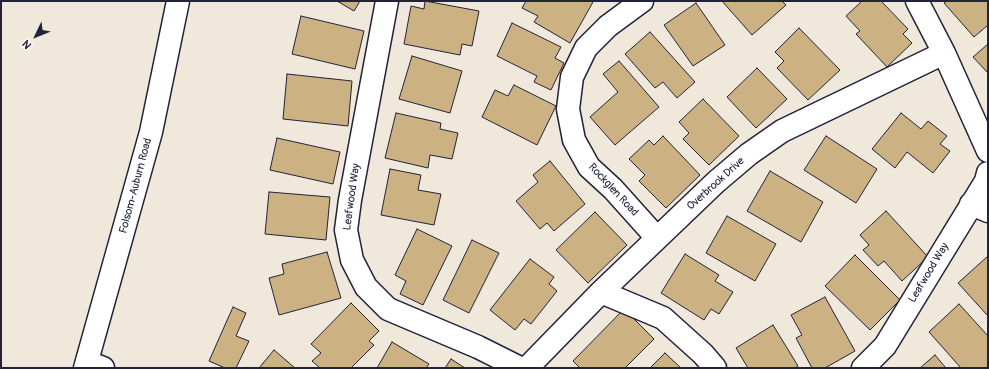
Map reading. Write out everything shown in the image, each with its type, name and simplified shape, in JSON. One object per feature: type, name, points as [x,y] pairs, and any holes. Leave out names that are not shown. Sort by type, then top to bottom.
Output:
[{"type":"street","name":"Folsom-Auburn Road","points":[[92,366],[151,132],[178,1]]},
{"type":"street","name":"Leafwood Way","points":[[387,1],[350,200],[346,230],[352,260],[366,287],[388,309],[520,368]]},
{"type":"street","name":"Rockglen Road","points":[[642,1],[608,26],[586,48],[572,77],[568,108],[574,140],[589,167],[613,189],[657,238]]},
{"type":"street","points":[[917,1],[944,53],[988,151]]},
{"type":"street","name":"Overbrook Drive","points":[[527,368],[601,292],[716,182],[748,154],[782,131],[944,53]]},
{"type":"street","name":"Leafwood Way","points":[[863,368],[885,346],[980,207],[988,173]]},
{"type":"street","points":[[601,292],[663,318],[704,354],[715,368]]},
{"type":"building","points":[[337,1],[360,1],[354,11]]},
{"type":"building","points":[[425,1],[479,11],[472,46],[462,44],[460,55],[404,44],[411,6],[424,9]]},
{"type":"building","points":[[526,1],[593,2],[570,43],[534,22],[538,16],[522,8]]},
{"type":"building","points":[[722,1],[782,1],[786,5],[752,35]]},
{"type":"building","points":[[862,1],[881,1],[908,29],[903,34],[912,43],[887,67],[856,34],[860,31],[846,16]]},
{"type":"building","points":[[947,1],[988,1],[988,25],[974,37],[944,3]]},
{"type":"building","points":[[696,3],[725,45],[693,66],[664,25]]},
{"type":"building","points":[[301,16],[364,31],[355,69],[292,54]]},
{"type":"building","points":[[512,23],[561,47],[555,58],[564,63],[551,90],[534,82],[537,76],[497,56]]},
{"type":"building","points":[[799,28],[840,70],[808,100],[777,68],[784,61],[775,52]]},
{"type":"building","points":[[650,32],[695,82],[677,98],[663,82],[655,88],[625,54]]},
{"type":"building","points":[[988,44],[988,73],[973,57]]},
{"type":"building","points":[[412,56],[462,71],[450,113],[399,99]]},
{"type":"building","points":[[619,61],[659,107],[615,145],[590,117],[618,92],[603,74]]},
{"type":"building","points":[[757,68],[787,99],[756,128],[727,97]]},
{"type":"building","points":[[287,74],[352,81],[348,126],[283,119]]},
{"type":"building","points":[[514,85],[556,106],[537,145],[482,117],[495,90],[508,96]]},
{"type":"building","points":[[703,99],[739,136],[709,165],[683,139],[689,133],[679,122]]},
{"type":"building","points":[[396,113],[441,123],[440,129],[458,133],[452,159],[430,155],[428,168],[385,158]]},
{"type":"building","points":[[901,113],[921,129],[928,121],[947,136],[940,144],[950,151],[933,173],[907,152],[895,168],[872,149]]},
{"type":"building","points":[[663,136],[700,175],[666,208],[639,181],[645,175],[629,159],[649,140],[654,145]]},
{"type":"building","points":[[826,136],[877,169],[856,203],[804,170]]},
{"type":"building","points":[[277,138],[340,152],[333,184],[270,170]]},
{"type":"building","points":[[550,161],[585,204],[554,231],[547,223],[540,229],[516,201],[538,182],[533,175]]},
{"type":"building","points":[[390,169],[421,175],[418,190],[441,194],[434,225],[381,215]]},
{"type":"building","points":[[770,171],[823,202],[801,242],[747,211]]},
{"type":"building","points":[[269,192],[330,197],[326,240],[265,234]]},
{"type":"building","points":[[886,211],[928,257],[902,281],[884,261],[878,266],[863,250],[869,245],[860,235]]},
{"type":"building","points":[[595,212],[627,245],[588,283],[556,250]]},
{"type":"building","points":[[727,216],[776,244],[755,281],[706,253]]},
{"type":"building","points":[[417,229],[452,246],[423,305],[400,294],[406,281],[395,275]]},
{"type":"building","points":[[472,240],[499,253],[469,313],[443,300]]},
{"type":"building","points":[[327,252],[341,298],[279,315],[269,278],[284,274],[282,264]]},
{"type":"building","points":[[685,254],[719,275],[715,281],[733,292],[719,314],[711,309],[704,320],[661,293]]},
{"type":"building","points":[[855,255],[900,300],[870,330],[825,286]]},
{"type":"building","points":[[988,256],[988,316],[958,283]]},
{"type":"building","points":[[530,259],[554,277],[549,284],[557,291],[531,324],[524,319],[515,330],[490,310]]},
{"type":"building","points":[[825,297],[855,351],[825,368],[812,368],[796,338],[802,335],[791,315]]},
{"type":"building","points":[[351,303],[379,331],[369,341],[374,345],[351,368],[320,368],[312,361],[321,353],[311,344]]},
{"type":"building","points":[[959,304],[988,336],[988,368],[961,368],[929,332]]},
{"type":"building","points":[[233,307],[246,313],[236,336],[249,341],[236,368],[225,368],[209,361]]},
{"type":"building","points":[[624,309],[654,339],[625,368],[580,368],[573,361]]},
{"type":"building","points":[[773,325],[798,366],[795,368],[748,368],[736,348]]},
{"type":"building","points":[[392,342],[429,364],[426,368],[377,368]]},
{"type":"building","points":[[274,350],[295,368],[259,368]]},
{"type":"building","points":[[665,353],[681,368],[650,368]]},
{"type":"building","points":[[935,355],[946,368],[920,368]]},
{"type":"building","points":[[451,359],[465,368],[445,368]]}]
